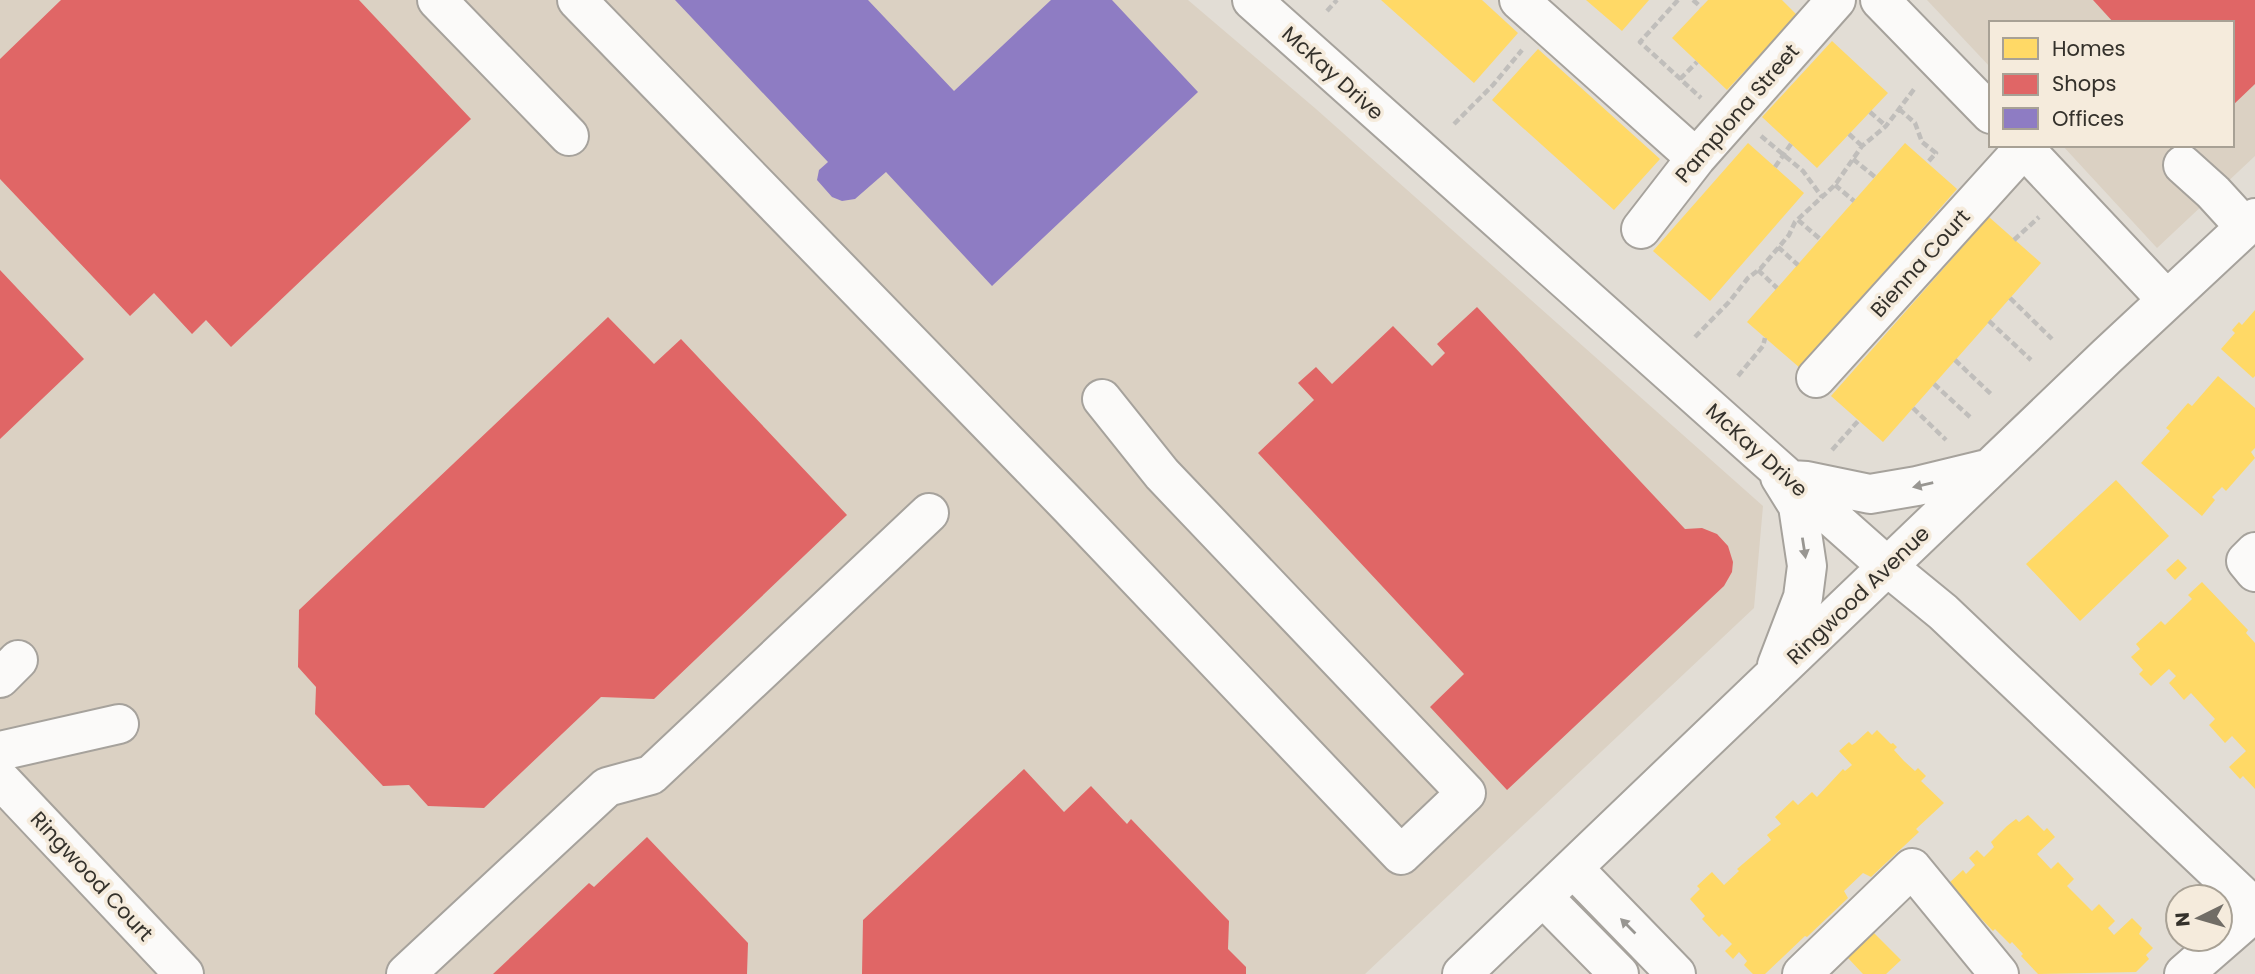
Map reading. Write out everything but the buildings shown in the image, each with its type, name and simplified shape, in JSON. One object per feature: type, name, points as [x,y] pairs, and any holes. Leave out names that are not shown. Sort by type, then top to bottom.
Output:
[{"type":"street","points":[[437,0],[569,136]]},
{"type":"street","points":[[577,0],[1069,506],[1401,855],[1466,793],[1162,474],[1102,399]]},
{"type":"street","name":"McKay Drive","points":[[1252,0],[1888,567],[1944,612],[2250,895]]},
{"type":"street","points":[[1519,0],[1696,158]]},
{"type":"street","name":"Pamplona Street","points":[[1641,229],[1696,158],[1836,0]]},
{"type":"street","points":[[1880,0],[1989,112]]},
{"type":"street","points":[[2022,147],[2166,299]]},
{"type":"street","name":"Bienna Court","points":[[1816,377],[2022,147]]},
{"type":"street","points":[[2183,165],[2250,222]]},
{"type":"street","name":"Ringwood Avenue","points":[[1462,974],[2166,299],[2250,222]]},
{"type":"street","points":[[1781,472],[1807,481],[1870,494],[1917,486],[1989,468]]},
{"type":"street","points":[[1773,676],[1803,597],[1807,566],[1798,506],[1781,472]]},
{"type":"street","points":[[406,974],[607,787],[651,775],[929,513]]},
{"type":"street","points":[[2255,552],[2246,561],[2255,572]]},
{"type":"street","points":[[0,751],[119,724]]},
{"type":"street","name":"Ringwood Court","points":[[0,779],[184,974]]},
{"type":"street","points":[[1573,868],[1676,974]]},
{"type":"street","points":[[1802,974],[1912,868],[1998,974]]},
{"type":"street","points":[[2184,974],[2250,895]]},
{"type":"street","points":[[1543,897],[1619,974]]},
{"type":"path","points":[[1327,11],[1337,0]]},
{"type":"path","points":[[1678,0],[1640,42],[1680,79],[1802,171],[1822,197]]},
{"type":"path","points":[[1693,0],[1701,8]]},
{"type":"path","points":[[1454,124],[1493,85],[1524,48]]},
{"type":"path","points":[[1680,79],[1697,62]]},
{"type":"path","points":[[1695,337],[1758,270],[1798,220],[1835,185],[1862,146],[1886,126],[1917,86]]},
{"type":"path","points":[[1899,109],[1915,122],[1922,142],[1936,153],[1927,163]]},
{"type":"path","points":[[1870,112],[1886,126]]},
{"type":"path","points":[[1849,134],[1862,146]]},
{"type":"path","points":[[1775,167],[1791,144]]},
{"type":"path","points":[[1853,159],[1874,177]]},
{"type":"path","points":[[1835,185],[1854,201]]},
{"type":"path","points":[[2014,240],[2039,216]]},
{"type":"path","points":[[1798,220],[1820,239]]},
{"type":"path","points":[[1778,247],[1798,265]]},
{"type":"path","points":[[1758,270],[1777,288]]},
{"type":"path","points":[[2010,298],[2052,339]]},
{"type":"path","points":[[1989,321],[2031,360]]},
{"type":"path","points":[[1738,376],[1763,346],[1765,338]]},
{"type":"path","points":[[1955,360],[1993,396]]},
{"type":"path","points":[[1934,384],[1970,418]]},
{"type":"path","points":[[1913,408],[1946,440]]},
{"type":"path","points":[[1827,456],[1859,421]]},
{"type":"shaded area","points":[[0,0],[1188,0],[1316,109],[1763,506],[1754,608],[1365,974],[0,974]]},
{"type":"shaded area","points":[[1927,0],[2255,0],[2255,156],[2157,248],[2064,147],[2234,147],[2234,21],[1989,21],[1989,66]]}]
